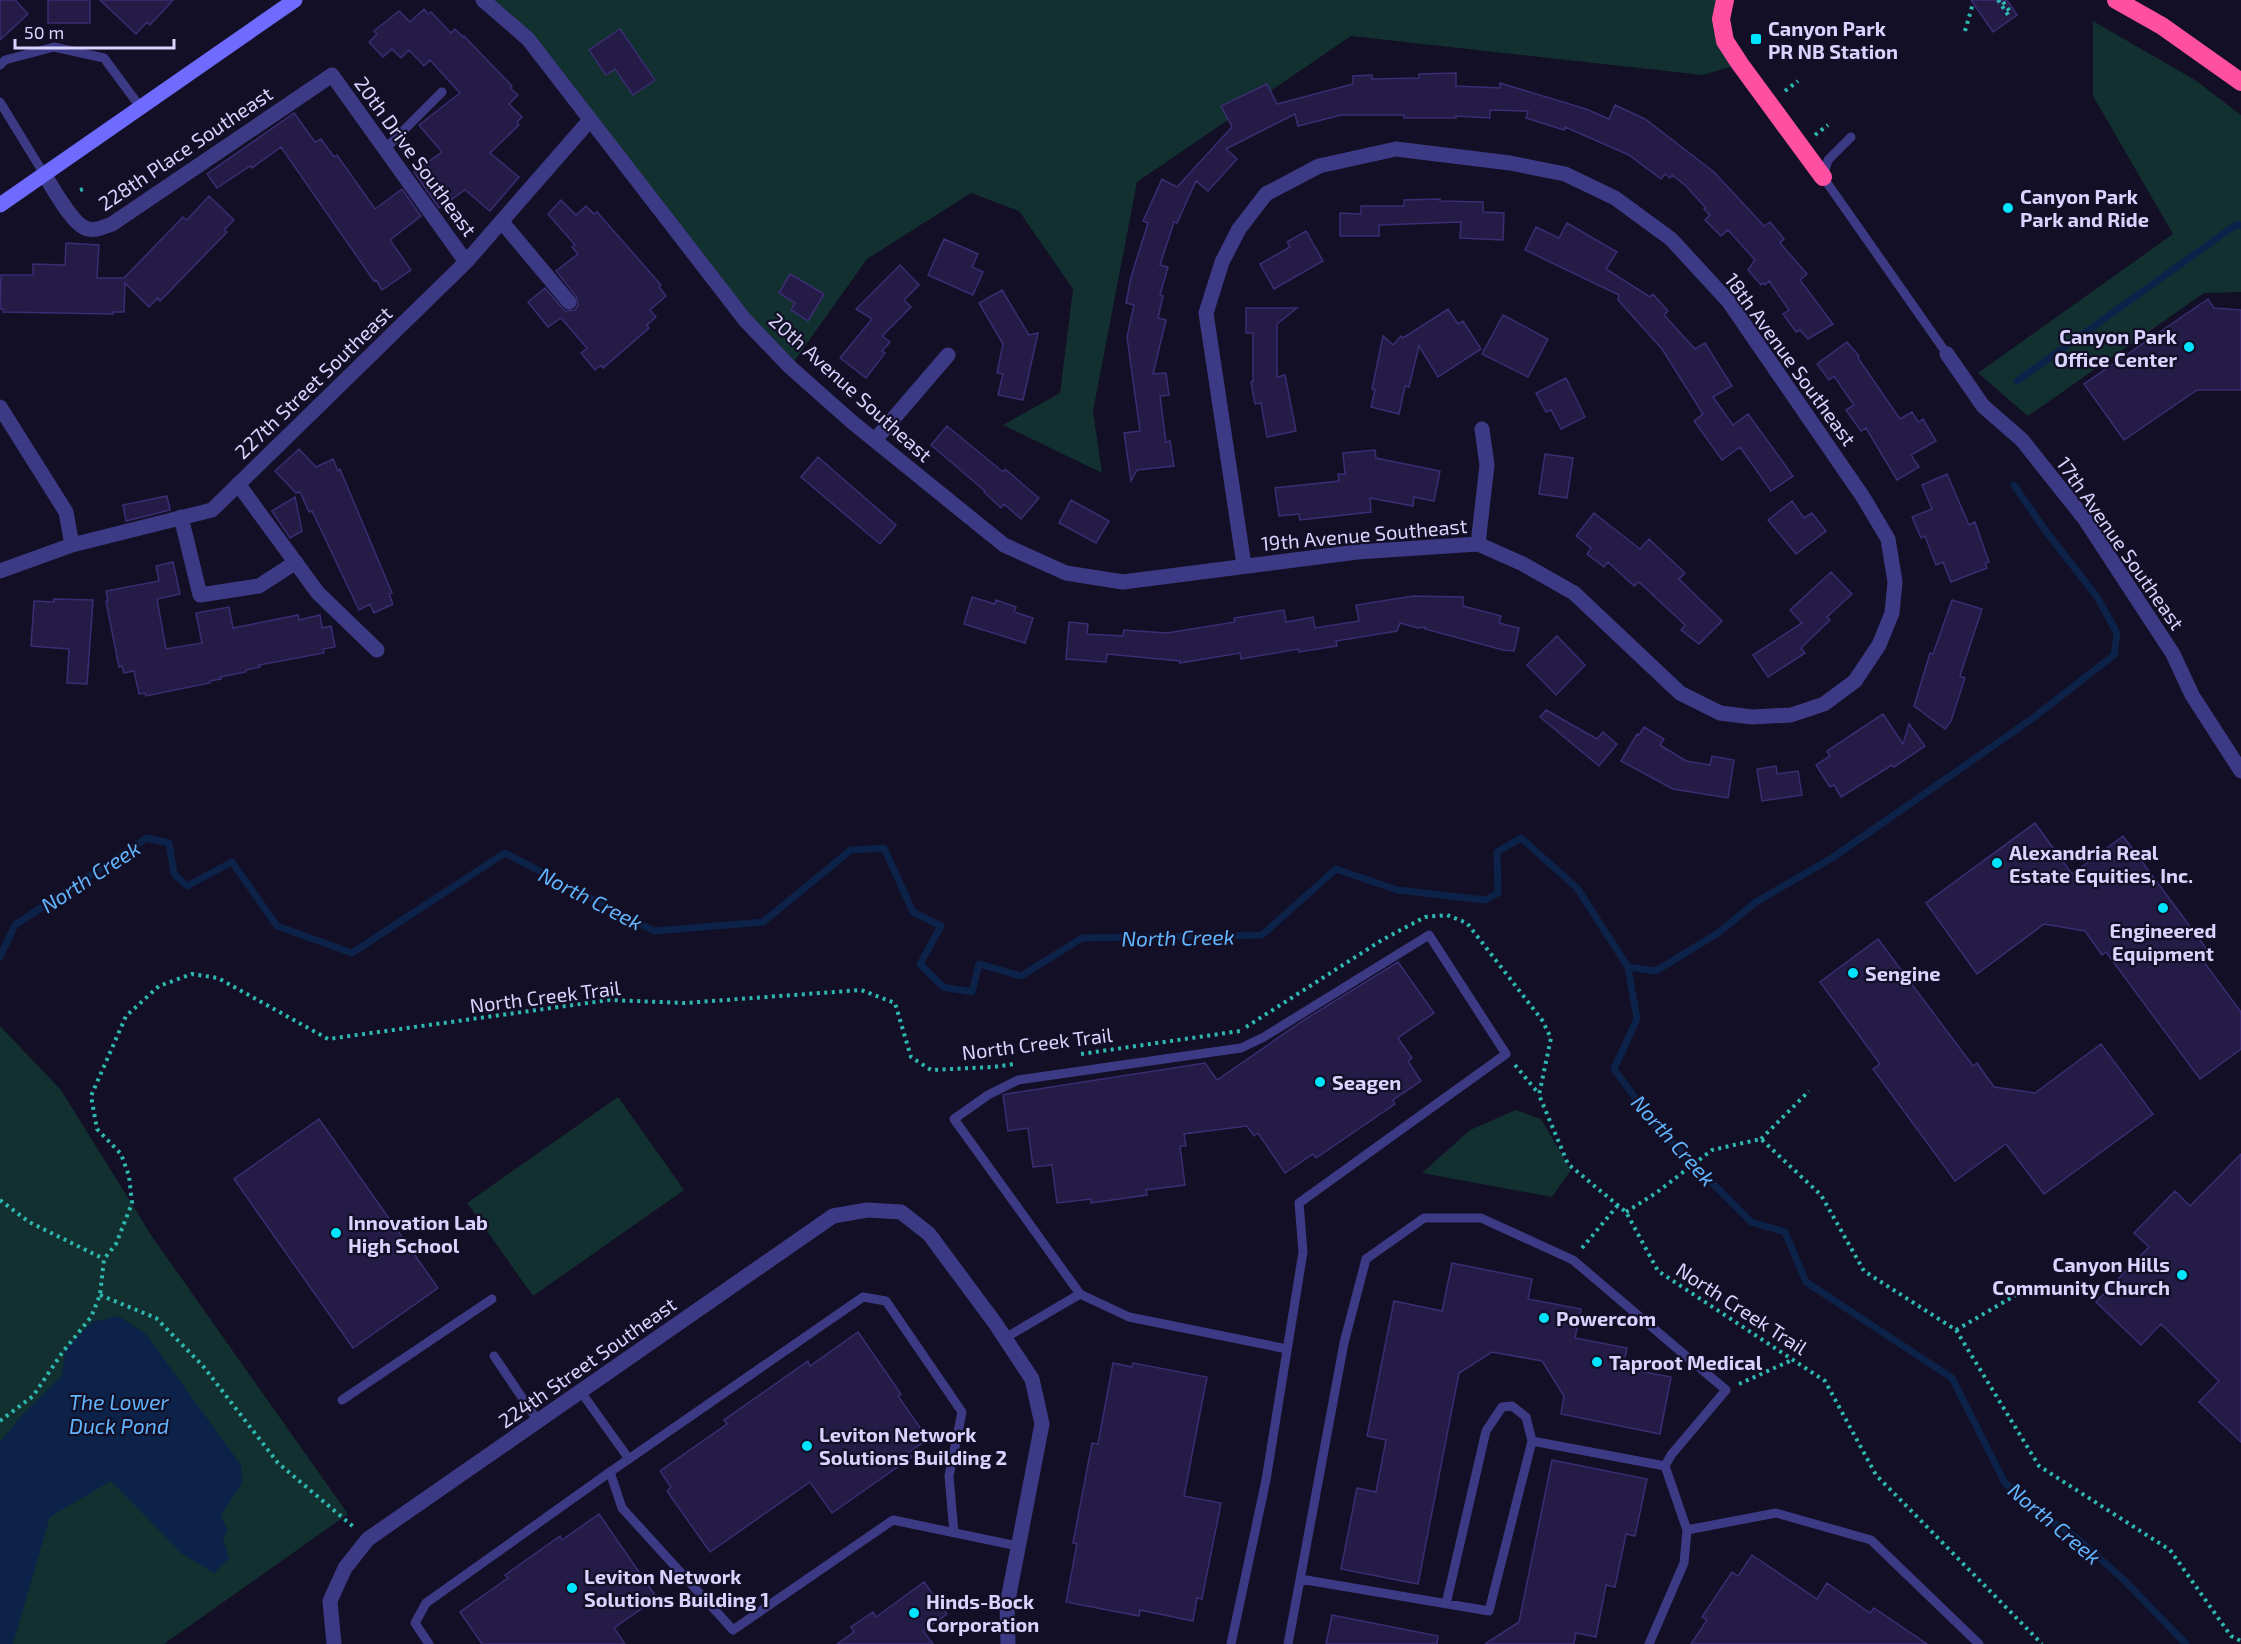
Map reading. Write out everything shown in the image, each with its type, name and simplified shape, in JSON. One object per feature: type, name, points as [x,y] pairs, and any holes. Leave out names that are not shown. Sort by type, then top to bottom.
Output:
[{"type":"highway","points":[[1725,0],[1721,19],[1725,41],[1824,177]]},
{"type":"highway","points":[[2116,0],[2162,26],[2241,82]]},
{"type":"main road","points":[[0,205],[295,0]]},
{"type":"street","name":"20th Avenue Southeast","points":[[483,0],[528,39],[745,320],[790,367],[1004,545],[1066,573],[1123,582],[1244,565]]},
{"type":"street","name":"20th Drive Southeast","points":[[332,75],[466,262]]},
{"type":"street","name":"228th Place Southeast","points":[[44,174],[75,219],[84,227],[97,230],[112,224],[332,75]]},
{"type":"street","name":"227th Street Southeast","points":[[0,571],[72,545],[212,510],[466,262],[590,120]]},
{"type":"street","name":"18th Avenue Southeast","points":[[1244,565],[1206,313],[1222,261],[1239,228],[1266,194],[1319,166],[1396,150],[1510,163],[1565,174],[1615,198],[1671,239],[1729,303],[1863,497],[1888,539],[1895,582],[1892,613],[1879,645],[1855,681]]},
{"type":"street","points":[[502,222],[569,302]]},
{"type":"street","name":"17th Avenue Southeast","points":[[1947,354],[1983,406],[2022,440],[2084,518],[2173,654],[2192,695],[2241,771]]},
{"type":"street","points":[[875,440],[948,356]]},
{"type":"street","points":[[0,407],[66,512],[72,545]]},
{"type":"street","points":[[1478,544],[1487,465],[1482,429]]},
{"type":"street","points":[[238,484],[318,593],[377,650]]},
{"type":"street","points":[[181,517],[200,595],[259,586],[296,562]]},
{"type":"street","name":"19th Avenue Southeast","points":[[1244,565],[1357,552],[1478,544],[1523,564],[1574,592],[1680,693],[1720,713],[1752,717],[1791,715],[1824,704],[1855,681]]},
{"type":"street","name":"224th Street Southeast","points":[[334,1644],[330,1601],[345,1568],[368,1539],[833,1216],[867,1210],[901,1212],[929,1234],[1005,1338]]},
{"type":"street","points":[[1005,1338],[1032,1379],[1042,1424],[1007,1605],[1008,1644]]},
{"type":"lane","points":[[0,65],[5,60],[54,47],[104,58],[141,108]]},
{"type":"lane","points":[[385,149],[442,92]]},
{"type":"lane","points":[[0,102],[44,174]]},
{"type":"lane","points":[[1851,137],[1828,160],[1824,177],[1947,354]]},
{"type":"lane","points":[[1231,1644],[1266,1480],[1303,1252],[1299,1203],[1506,1054],[1429,935],[1264,1037],[1241,1048],[1018,1080],[988,1095],[954,1119],[1080,1294],[1129,1317],[1287,1349]]},
{"type":"lane","points":[[1288,1644],[1344,1344],[1366,1259],[1424,1218],[1481,1218],[1573,1260],[1726,1390],[1671,1455],[1665,1466],[1687,1530],[1684,1563],[1648,1644]]},
{"type":"lane","points":[[1005,1338],[1080,1294]]},
{"type":"lane","points":[[429,1644],[415,1623],[426,1603],[610,1472],[863,1298],[886,1301],[962,1412],[950,1476],[954,1533]]},
{"type":"lane","points":[[342,1400],[492,1299]]},
{"type":"lane","points":[[494,1356],[538,1421]]},
{"type":"lane","points":[[581,1392],[629,1459]]},
{"type":"lane","points":[[1300,1579],[1446,1604],[1489,1611],[1532,1441],[1526,1417],[1512,1406],[1502,1407],[1491,1420],[1486,1431],[1446,1604]]},
{"type":"lane","points":[[1532,1441],[1665,1466]]},
{"type":"lane","points":[[610,1472],[622,1508],[733,1630],[892,1520],[1018,1546]]},
{"type":"lane","points":[[1687,1530],[1776,1513],[1871,1540],[1979,1644]]},
{"type":"path","points":[[1965,31],[1973,3]]},
{"type":"path","points":[[1785,91],[1797,81]]},
{"type":"path","points":[[1815,135],[1828,125]]},
{"type":"path","points":[[80,190],[86,188]]},
{"type":"path","name":"North Creek Trail","points":[[1076,1054],[1240,1031],[1382,940],[1425,917],[1447,915],[1467,923],[1542,1020],[1551,1038],[1539,1095],[1568,1164],[1626,1212],[1658,1271],[1826,1381],[1876,1475],[2042,1644]]},
{"type":"path","name":"North Creek Trail","points":[[0,1420],[33,1396],[62,1353],[91,1317],[100,1295],[104,1258],[116,1244],[132,1203],[129,1176],[121,1154],[97,1129],[91,1096],[126,1016],[159,986],[192,974],[218,978],[328,1039],[609,1000],[685,1002],[861,990],[895,1003],[911,1057],[931,1070],[1023,1063]]},
{"type":"path","points":[[1506,1054],[1539,1095]]},
{"type":"path","points":[[1626,1212],[1656,1193],[1712,1150],[1761,1139],[1809,1091]]},
{"type":"path","points":[[1761,1139],[1821,1195],[1864,1271],[1956,1330],[2039,1466],[2170,1550],[2231,1636],[2241,1641]]},
{"type":"path","points":[[0,1200],[29,1222],[104,1258]]},
{"type":"path","points":[[1573,1260],[1618,1205]]},
{"type":"path","points":[[1956,1330],[2028,1288]]},
{"type":"path","points":[[100,1295],[156,1318],[203,1366],[278,1463],[368,1539]]},
{"type":"path","points":[[1726,1390],[1793,1360]]},
{"type":"green space","points":[[483,0],[1725,0],[1740,64],[1703,75],[1351,36],[1137,182],[1093,411],[1102,473],[1003,425],[1060,393],[1073,289],[1019,211],[971,193],[867,259],[790,367],[528,39]]},
{"type":"green space","points":[[2093,21],[2195,80],[2241,115],[2241,292],[2204,293],[2028,416],[1978,373],[2173,234],[2093,96]]},
{"type":"green space","points":[[0,1026],[61,1090],[153,1238],[348,1514],[164,1644],[0,1644]]},
{"type":"green space","points":[[618,1097],[684,1190],[533,1296],[467,1203]]},
{"type":"green space","points":[[1516,1110],[1541,1119],[1571,1170],[1552,1197],[1422,1173],[1470,1130]]},
{"type":"water","name":"The Lower Duck Pond","points":[[118,1316],[146,1334],[241,1465],[242,1484],[221,1515],[228,1531],[223,1538],[229,1559],[214,1573],[181,1553],[111,1481],[50,1517],[13,1644],[0,1644],[0,1442],[22,1415],[62,1375],[65,1350],[92,1322]]},
{"type":"building","points":[[0,0],[15,0],[28,14],[0,40]]},
{"type":"building","points":[[48,0],[90,0],[90,23],[48,23]]},
{"type":"building","points":[[100,0],[173,0],[150,25],[147,22],[136,34]]},
{"type":"building","points":[[1971,0],[2007,0],[2017,15],[1993,32]]},
{"type":"building","points":[[424,9],[428,14],[431,12],[451,33],[455,29],[464,36],[518,95],[509,104],[522,117],[517,122],[519,125],[490,153],[519,177],[490,211],[465,190],[439,208],[414,172],[442,152],[419,125],[460,93],[430,60],[424,66],[409,50],[401,58],[392,49],[383,57],[369,42],[377,34],[374,31],[399,11],[410,22]]},
{"type":"building","points":[[620,29],[655,80],[633,95],[615,69],[606,75],[589,50]]},
{"type":"building","points":[[1456,73],[1456,86],[1500,88],[1500,83],[1586,109],[1609,119],[1615,105],[1645,119],[1714,172],[1764,226],[1770,222],[1784,239],[1780,243],[1807,274],[1800,280],[1833,324],[1808,339],[1800,330],[1796,332],[1783,314],[1789,310],[1769,281],[1761,285],[1748,270],[1755,260],[1728,230],[1721,236],[1705,220],[1710,215],[1704,209],[1706,208],[1686,186],[1672,175],[1670,178],[1665,174],[1661,179],[1629,155],[1565,127],[1564,130],[1526,118],[1528,111],[1490,110],[1490,118],[1341,115],[1298,126],[1295,114],[1226,149],[1237,159],[1208,191],[1196,181],[1177,223],[1174,222],[1160,265],[1168,267],[1160,295],[1163,296],[1158,318],[1166,320],[1153,374],[1166,373],[1169,395],[1160,396],[1166,442],[1170,441],[1174,466],[1137,470],[1131,481],[1124,433],[1140,431],[1127,337],[1134,305],[1126,303],[1131,277],[1148,223],[1143,221],[1162,179],[1177,187],[1232,127],[1221,106],[1267,84],[1277,104],[1353,84],[1353,76],[1372,75],[1372,79],[1419,78],[1419,74]]},
{"type":"building","points":[[294,113],[315,142],[321,139],[334,157],[337,155],[375,209],[402,189],[421,216],[390,240],[411,270],[382,290],[281,147],[252,168],[250,166],[217,188],[207,174]]},
{"type":"building","points":[[209,196],[234,220],[224,230],[227,232],[160,301],[158,298],[149,307],[125,283],[124,312],[113,312],[113,314],[3,312],[3,309],[0,309],[1,275],[33,275],[33,264],[65,265],[66,243],[99,245],[97,278],[124,278],[183,217],[187,220]]},
{"type":"building","points":[[1440,199],[1440,201],[1483,202],[1483,212],[1504,213],[1503,240],[1460,238],[1461,222],[1379,225],[1379,236],[1340,236],[1340,213],[1361,214],[1361,206],[1404,206],[1404,200]]},
{"type":"building","points":[[561,200],[576,215],[586,206],[594,214],[597,212],[661,285],[659,287],[666,296],[650,310],[656,317],[647,325],[649,328],[603,368],[601,365],[595,370],[581,353],[587,348],[561,318],[548,327],[528,302],[545,288],[565,311],[575,310],[578,305],[576,296],[556,271],[578,254],[572,247],[575,245],[548,214]]},
{"type":"building","points":[[1567,223],[1617,252],[1606,269],[1650,297],[1653,294],[1668,311],[1664,315],[1695,349],[1705,343],[1732,386],[1713,397],[1733,425],[1748,414],[1793,476],[1771,491],[1740,447],[1722,460],[1694,421],[1703,414],[1662,349],[1618,300],[1619,295],[1525,250],[1536,227],[1559,238]]},
{"type":"building","points":[[1306,231],[1323,261],[1274,289],[1260,264],[1290,247],[1287,242]]},
{"type":"building","points":[[944,239],[978,254],[972,267],[983,272],[973,295],[928,275]]},
{"type":"building","points":[[900,265],[919,285],[904,300],[911,307],[882,336],[890,342],[882,351],[885,353],[866,378],[840,358],[872,319],[856,309]]},
{"type":"building","points":[[790,274],[824,294],[808,321],[791,310],[795,303],[779,293]]},
{"type":"building","points":[[1002,290],[1029,335],[1038,333],[1023,400],[998,395],[1003,374],[997,373],[1003,344],[979,303]]},
{"type":"building","name":"Canyon Park Office Center","points":[[2208,299],[2214,308],[2241,310],[2241,390],[2197,390],[2124,440],[2084,384]]},
{"type":"building","points":[[1246,308],[1297,308],[1277,324],[1277,377],[1285,375],[1296,431],[1267,437],[1261,403],[1255,404],[1251,382],[1253,381],[1253,333],[1246,333]]},
{"type":"building","points":[[1448,309],[1458,324],[1463,321],[1481,349],[1438,377],[1419,346],[1409,387],[1405,386],[1399,414],[1371,407],[1375,390],[1372,389],[1383,336],[1393,345],[1401,336],[1403,338]]},
{"type":"building","points":[[1503,315],[1548,339],[1528,377],[1482,354]]},
{"type":"building","points":[[1847,342],[1859,356],[1858,358],[1900,419],[1912,412],[1918,422],[1923,419],[1936,441],[1911,455],[1919,467],[1897,480],[1866,428],[1861,431],[1846,410],[1854,405],[1834,376],[1829,380],[1817,364]]},
{"type":"building","points":[[1566,378],[1585,417],[1561,429],[1551,410],[1546,412],[1536,393]]},
{"type":"building","points":[[947,426],[1003,472],[1005,469],[1039,498],[1021,519],[1004,504],[1001,508],[985,491],[931,445]]},
{"type":"building","points":[[299,449],[316,467],[333,459],[338,471],[340,469],[392,593],[389,594],[393,604],[374,613],[370,604],[359,610],[312,511],[309,512],[300,492],[296,493],[275,471]]},
{"type":"building","points":[[1375,450],[1376,458],[1440,471],[1434,501],[1414,497],[1413,506],[1370,498],[1371,512],[1300,520],[1299,514],[1279,516],[1275,488],[1339,481],[1338,474],[1345,474],[1343,453]]},
{"type":"building","points":[[1545,454],[1573,458],[1567,498],[1539,494]]},
{"type":"building","points":[[818,457],[896,525],[880,544],[801,477]]},
{"type":"building","points":[[1947,474],[1969,525],[1975,522],[1989,562],[1985,563],[1987,568],[1951,582],[1943,562],[1936,565],[1925,536],[1921,538],[1912,517],[1932,509],[1922,485]]},
{"type":"building","points":[[167,496],[170,510],[126,521],[123,505]]},
{"type":"building","points":[[295,497],[302,531],[290,538],[272,511]]},
{"type":"building","points":[[1071,500],[1109,521],[1096,543],[1059,523]]},
{"type":"building","points":[[1792,501],[1804,518],[1812,513],[1826,531],[1796,554],[1768,520]]},
{"type":"building","points":[[1594,513],[1640,549],[1649,539],[1685,573],[1679,579],[1722,621],[1699,644],[1681,630],[1685,625],[1639,582],[1634,586],[1608,562],[1604,567],[1587,554],[1591,548],[1576,536]]},
{"type":"building","points":[[173,562],[180,594],[157,599],[166,649],[202,643],[196,613],[229,607],[233,628],[298,615],[299,620],[320,615],[322,628],[331,626],[335,647],[323,649],[324,653],[259,665],[260,667],[220,677],[221,679],[210,681],[210,683],[146,696],[145,693],[139,694],[134,671],[124,673],[122,666],[119,667],[106,591],[159,581],[156,566]]},
{"type":"building","points":[[1831,572],[1852,594],[1827,617],[1830,620],[1801,648],[1805,653],[1768,677],[1753,655],[1802,623],[1790,610]]},
{"type":"building","points":[[1413,596],[1463,597],[1463,606],[1501,616],[1499,623],[1519,628],[1514,651],[1425,629],[1425,627],[1418,628],[1400,623],[1397,631],[1336,641],[1337,646],[1299,652],[1298,649],[1241,659],[1240,653],[1180,663],[1180,661],[1107,654],[1106,662],[1066,659],[1069,622],[1088,624],[1087,634],[1123,636],[1124,630],[1167,633],[1235,622],[1234,618],[1284,610],[1286,622],[1313,617],[1315,628],[1359,621],[1356,605]]},
{"type":"building","points":[[972,597],[995,604],[996,600],[1016,607],[1014,612],[1033,618],[1025,643],[964,624]]},
{"type":"building","points":[[54,599],[93,600],[87,684],[67,683],[69,649],[31,646],[34,601],[54,602]]},
{"type":"building","points":[[1952,600],[1982,609],[1960,676],[1965,678],[1951,721],[1945,729],[1914,706],[1930,653],[1933,654]]},
{"type":"building","points":[[1557,636],[1585,665],[1556,695],[1527,665]]},
{"type":"building","points":[[1546,710],[1597,739],[1603,732],[1617,744],[1599,766],[1540,717]]},
{"type":"building","points":[[1883,714],[1903,744],[1909,724],[1925,746],[1894,767],[1892,765],[1841,797],[1834,785],[1830,787],[1816,765],[1830,756],[1827,751]]},
{"type":"building","points":[[1644,727],[1664,739],[1660,745],[1686,761],[1710,765],[1712,756],[1734,760],[1728,798],[1673,789],[1621,761],[1637,734],[1639,735]]},
{"type":"building","points":[[1776,766],[1777,774],[1798,771],[1802,795],[1762,801],[1757,769]]},
{"type":"building","points":[[2035,823],[2072,874],[2123,836],[2206,948],[2198,954],[2241,1012],[2241,1049],[2200,1079],[2106,952],[2102,955],[2085,931],[2044,924],[1977,974],[1926,903]]},
{"type":"building","points":[[1878,939],[1973,1066],[1977,1063],[1994,1087],[2035,1093],[2101,1044],[2153,1114],[2044,1194],[2006,1144],[1955,1181],[1873,1069],[1880,1064],[1820,982]]},
{"type":"building","points":[[1398,962],[1434,1013],[1398,1038],[1412,1058],[1408,1061],[1421,1081],[1393,1100],[1395,1104],[1316,1158],[1313,1154],[1285,1173],[1258,1133],[1254,1136],[1247,1126],[1184,1134],[1186,1146],[1180,1146],[1185,1185],[1146,1190],[1147,1195],[1091,1203],[1091,1199],[1057,1203],[1052,1165],[1033,1167],[1028,1128],[1008,1131],[1003,1095],[1006,1094],[1205,1063],[1217,1080],[1304,1020]]},
{"type":"building","name":"Innovation Lab High School","points":[[319,1119],[438,1288],[353,1348],[234,1179]]},
{"type":"building","name":"Canyon Hills Community Church","points":[[2241,1154],[2241,1442],[2199,1402],[2219,1381],[2161,1324],[2141,1345],[2096,1302],[2149,1247],[2134,1233],[2175,1191],[2190,1206]]},
{"type":"building","points":[[1452,1263],[1532,1279],[1528,1299],[1581,1309],[1575,1338],[1627,1348],[1623,1368],[1671,1377],[1660,1434],[1561,1414],[1564,1396],[1542,1361],[1492,1352],[1459,1373],[1418,1584],[1341,1569],[1357,1488],[1376,1492],[1386,1440],[1367,1436],[1394,1301],[1442,1311]]},
{"type":"building","name":"Leviton Network Solutions Building 2","points":[[858,1332],[901,1394],[898,1396],[928,1439],[908,1453],[912,1457],[832,1513],[810,1482],[710,1552],[667,1491],[671,1487],[660,1471],[727,1424],[724,1420],[808,1361],[810,1366]]},
{"type":"building","points":[[1113,1363],[1132,1367],[1133,1363],[1207,1377],[1184,1496],[1221,1503],[1202,1599],[1197,1598],[1193,1621],[1140,1610],[1139,1616],[1066,1602],[1077,1544],[1073,1543],[1092,1443],[1098,1444]]},
{"type":"building","points":[[1552,1460],[1647,1479],[1635,1536],[1626,1534],[1615,1587],[1606,1585],[1596,1637],[1576,1633],[1574,1644],[1485,1644],[1519,1622]]},
{"type":"building","name":"Leviton Network Solutions Building 1","points":[[599,1514],[657,1598],[614,1628],[625,1644],[482,1644],[460,1612],[508,1578],[505,1575],[560,1536],[562,1540]]},
{"type":"building","points":[[1752,1555],[1817,1599],[1827,1583],[1870,1613],[1874,1608],[1927,1644],[1691,1644],[1707,1620],[1702,1617],[1732,1572],[1738,1576]]},
{"type":"building","name":"Hinds-Bock Corporation","points":[[924,1582],[947,1614],[923,1631],[933,1644],[837,1644],[854,1632],[851,1627],[873,1612],[876,1617]]},
{"type":"building","points":[[1332,1615],[1438,1636],[1437,1644],[1326,1644]]},
{"type":"waterway","points":[[2017,381],[2237,224],[2241,226]]},
{"type":"waterway","points":[[1628,967],[1656,971],[1718,933],[1756,902],[1832,858],[2033,718],[2114,655],[2117,633],[2097,597],[2045,530],[2014,485]]},
{"type":"waterway","name":"North Creek","points":[[0,957],[15,925],[147,838],[169,843],[174,874],[187,886],[232,862],[277,926],[352,953],[505,853],[654,931],[763,922],[851,850],[884,848],[913,912],[941,926],[920,964],[943,987],[972,992],[979,964],[1021,976],[1082,938],[1262,935],[1336,869],[1397,890],[1485,900],[1498,893],[1497,852],[1521,838],[1577,888],[1628,967],[1637,1019],[1614,1069],[1656,1126],[1751,1222],[1785,1232],[1806,1282],[1952,1378],[2005,1483],[2044,1516],[2078,1539],[2124,1580],[2186,1644]]},
{"type":"place","name":"Canyon Park PR NB Station","points":[[1756,39]]},
{"type":"place","name":"Canyon Park Park and Ride","points":[[2008,208]]},
{"type":"place","name":"Canyon Park Office Center","points":[[2189,347]]},
{"type":"place","name":"Alexandria Real Estate Equities, Inc.","points":[[1997,863]]},
{"type":"place","name":"Engineered Equipment","points":[[2163,908]]},
{"type":"place","name":"Sengine","points":[[1853,973]]},
{"type":"place","name":"Seagen","points":[[1320,1082]]},
{"type":"place","name":"Innovation Lab High School","points":[[336,1233]]},
{"type":"place","name":"Canyon Hills Community Church","points":[[2182,1275]]},
{"type":"place","name":"Powercom","points":[[1544,1318]]},
{"type":"place","name":"Taproot Medical","points":[[1597,1362]]},
{"type":"place","name":"Leviton Network Solutions Building 2","points":[[807,1446]]},
{"type":"place","name":"Leviton Network Solutions Building 1","points":[[572,1588]]},
{"type":"place","name":"Hinds-Bock Corporation","points":[[914,1613]]}]
